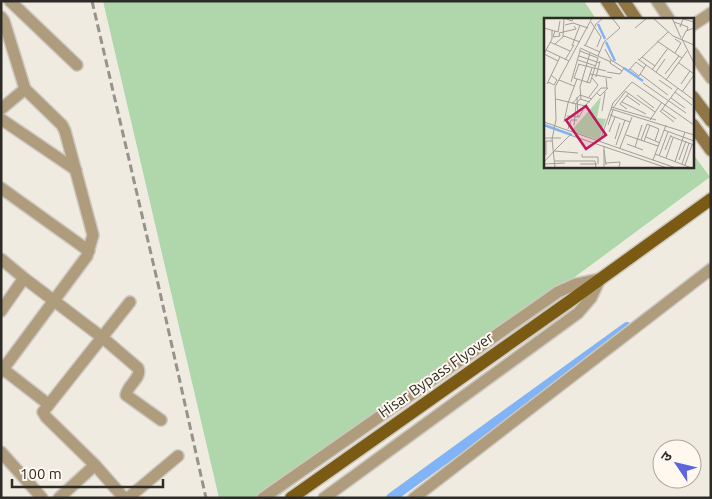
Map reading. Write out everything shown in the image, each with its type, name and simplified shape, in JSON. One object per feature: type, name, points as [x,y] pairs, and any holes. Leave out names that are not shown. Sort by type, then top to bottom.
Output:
[{"type":"main road","name":"Hisar Bypass Flyover","points":[[291,498],[711,199]]},
{"type":"street","points":[[10,1],[77,65]]},
{"type":"street","points":[[607,1],[618,18]]},
{"type":"street","points":[[624,1],[635,18]]},
{"type":"street","points":[[657,1],[668,18]]},
{"type":"street","points":[[694,24],[711,13]]},
{"type":"street","points":[[1,17],[4,21],[25,89],[62,125],[93,235],[87,256],[2,371],[48,404]]},
{"type":"street","points":[[694,54],[711,78]]},
{"type":"street","points":[[1,109],[25,89]]},
{"type":"street","points":[[694,98],[711,122]]},
{"type":"street","points":[[1,119],[76,170]]},
{"type":"street","points":[[694,126],[711,150]]},
{"type":"street","points":[[1,188],[89,251]]},
{"type":"street","points":[[1,259],[103,338],[138,368],[140,371],[126,392],[126,395],[161,420]]},
{"type":"street","points":[[414,498],[711,269]]},
{"type":"street","points":[[1,311],[24,278]]},
{"type":"street","points":[[267,496],[558,292],[576,284],[600,279]]},
{"type":"street","points":[[324,498],[578,313],[586,306],[600,279]]},
{"type":"street","points":[[130,302],[43,412],[126,498],[178,456]]},
{"type":"street","points":[[1,452],[42,498]]},
{"type":"street","points":[[59,498],[95,465]]},
{"type":"green space","points":[[103,1],[584,1],[595,18],[544,18],[544,168],[694,168],[694,155],[710,177],[276,498],[219,498]]},
{"type":"waterway","points":[[391,498],[627,327]]},
{"type":"railway","points":[[92,1],[206,498]]}]
